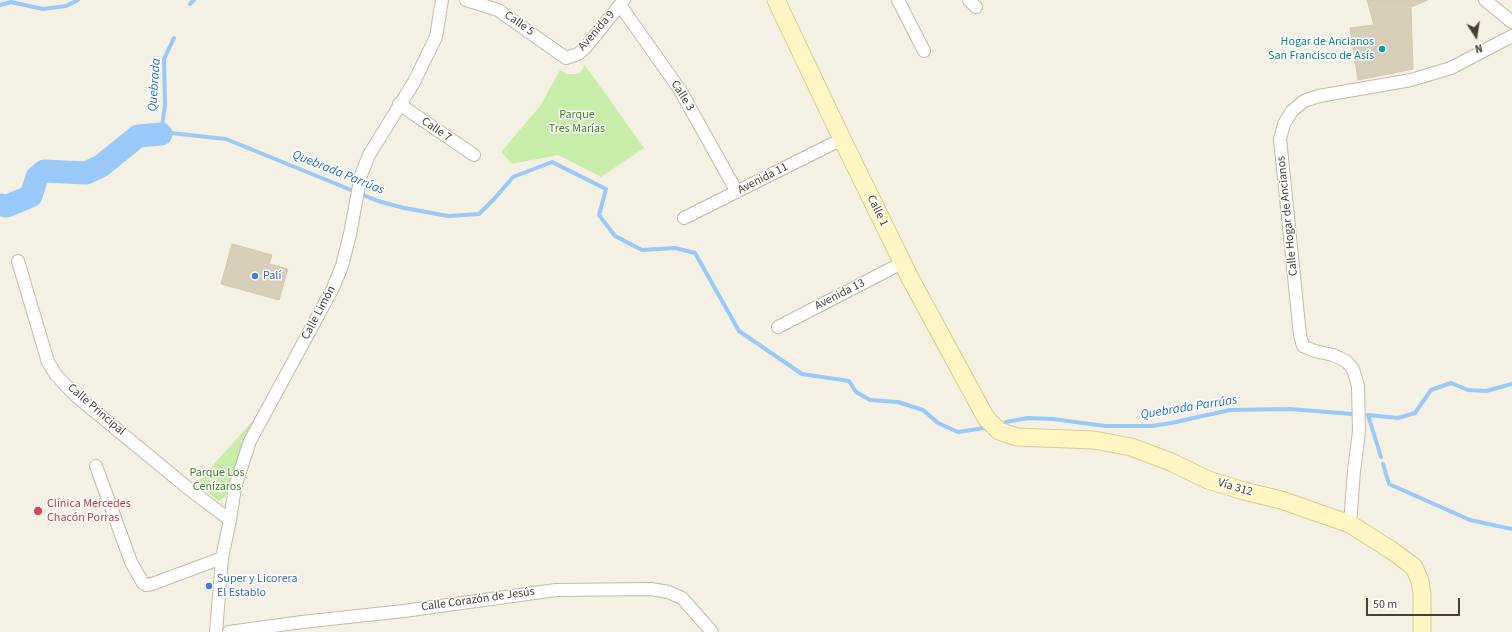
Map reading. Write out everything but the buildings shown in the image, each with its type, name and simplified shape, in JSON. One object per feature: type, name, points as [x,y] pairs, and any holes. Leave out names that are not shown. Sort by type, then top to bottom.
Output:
[{"type":"street","name":"Calle Limón","points":[[216,632],[222,558],[235,487],[250,441],[333,288],[342,266],[350,234],[361,175],[369,155],[399,104],[414,82],[436,37],[442,0]]},
{"type":"street","name":"Calle 5","points":[[466,0],[498,10],[566,58]]},
{"type":"street","name":"Calle 1","points":[[776,0],[902,263],[986,418]]},
{"type":"street","points":[[898,0],[924,51]]},
{"type":"street","points":[[1485,0],[1512,22]]},
{"type":"street","name":"Avenida 9","points":[[566,58],[578,54],[585,48],[622,2]]},
{"type":"street","name":"Calle 3","points":[[622,2],[680,90],[737,192]]},
{"type":"street","name":"Calle Hogar de Ancianos","points":[[1350,524],[1359,431],[1358,386],[1353,369],[1346,361],[1333,355],[1315,352],[1303,346],[1300,335],[1280,139],[1284,124],[1292,111],[1304,101],[1319,96],[1411,80],[1451,68],[1512,36]]},
{"type":"street","name":"Calle 7","points":[[399,104],[474,155]]},
{"type":"street","name":"Avenida 11","points":[[684,218],[842,140]]},
{"type":"street","name":"Calle Principal","points":[[18,261],[48,362],[56,375],[75,395],[230,520]]},
{"type":"street","name":"Avenida 13","points":[[778,326],[902,263]]},
{"type":"street","name":"Vía 312","points":[[986,418],[999,431],[1017,438],[1094,440],[1131,447],[1171,462],[1208,480],[1281,500],[1350,524],[1391,550],[1414,567],[1420,581],[1422,594],[1422,632]]},
{"type":"street","points":[[96,466],[131,562],[143,583],[146,585],[152,584],[222,558]]},
{"type":"street","name":"Calle Corazón de Jesús","points":[[229,632],[302,622],[404,611],[450,603],[556,590],[614,589],[651,589],[668,592],[682,598],[712,632]]},
{"type":"green space","name":"Parque Tres Marías","points":[[585,65],[644,148],[601,177],[558,155],[512,164],[501,152],[540,106],[560,70],[567,74],[580,73]]},
{"type":"green space","name":"Parque Los Cenízaros","points":[[257,416],[225,497],[218,501],[197,483]]},
{"type":"waterway","points":[[0,5],[11,2],[43,9],[66,6],[78,0]]},
{"type":"waterway","name":"Quebrada","points":[[190,4],[194,0]]},
{"type":"waterway","name":"Quebrada Parrúas","points":[[174,38],[164,59],[165,105],[161,134],[171,133],[226,139],[378,201],[404,208],[448,216],[479,214],[513,177],[552,162],[606,189],[599,215],[615,236],[642,250],[675,248],[695,253],[739,331],[802,374],[849,381],[856,392],[870,400],[898,402],[923,410],[938,423],[958,432],[984,428]]},
{"type":"waterway","points":[[0,205],[7,206],[31,196],[37,177],[44,171],[86,173],[101,166],[138,136],[161,134]]},
{"type":"waterway","name":"Quebrada Parrúas","points":[[1381,457],[1368,415],[1398,418],[1415,413],[1431,390],[1451,383],[1468,390],[1486,391],[1512,384]]},
{"type":"waterway","name":"Quebrada Parrúas","points":[[1006,422],[1028,418],[1053,419],[1105,426],[1152,426],[1230,410],[1290,409],[1352,414]]},
{"type":"waterway","points":[[1383,464],[1389,484],[1470,520],[1512,529]]},
{"type":"place","name":"Hogar de Ancianos San Francisco de Asís","points":[[1382,49]]},
{"type":"place","name":"Palí","points":[[255,276]]},
{"type":"place","name":"Clínica Mercedes Chacón Porras","points":[[38,511]]},
{"type":"place","name":"Super y Licorera El Establo","points":[[209,586]]}]
